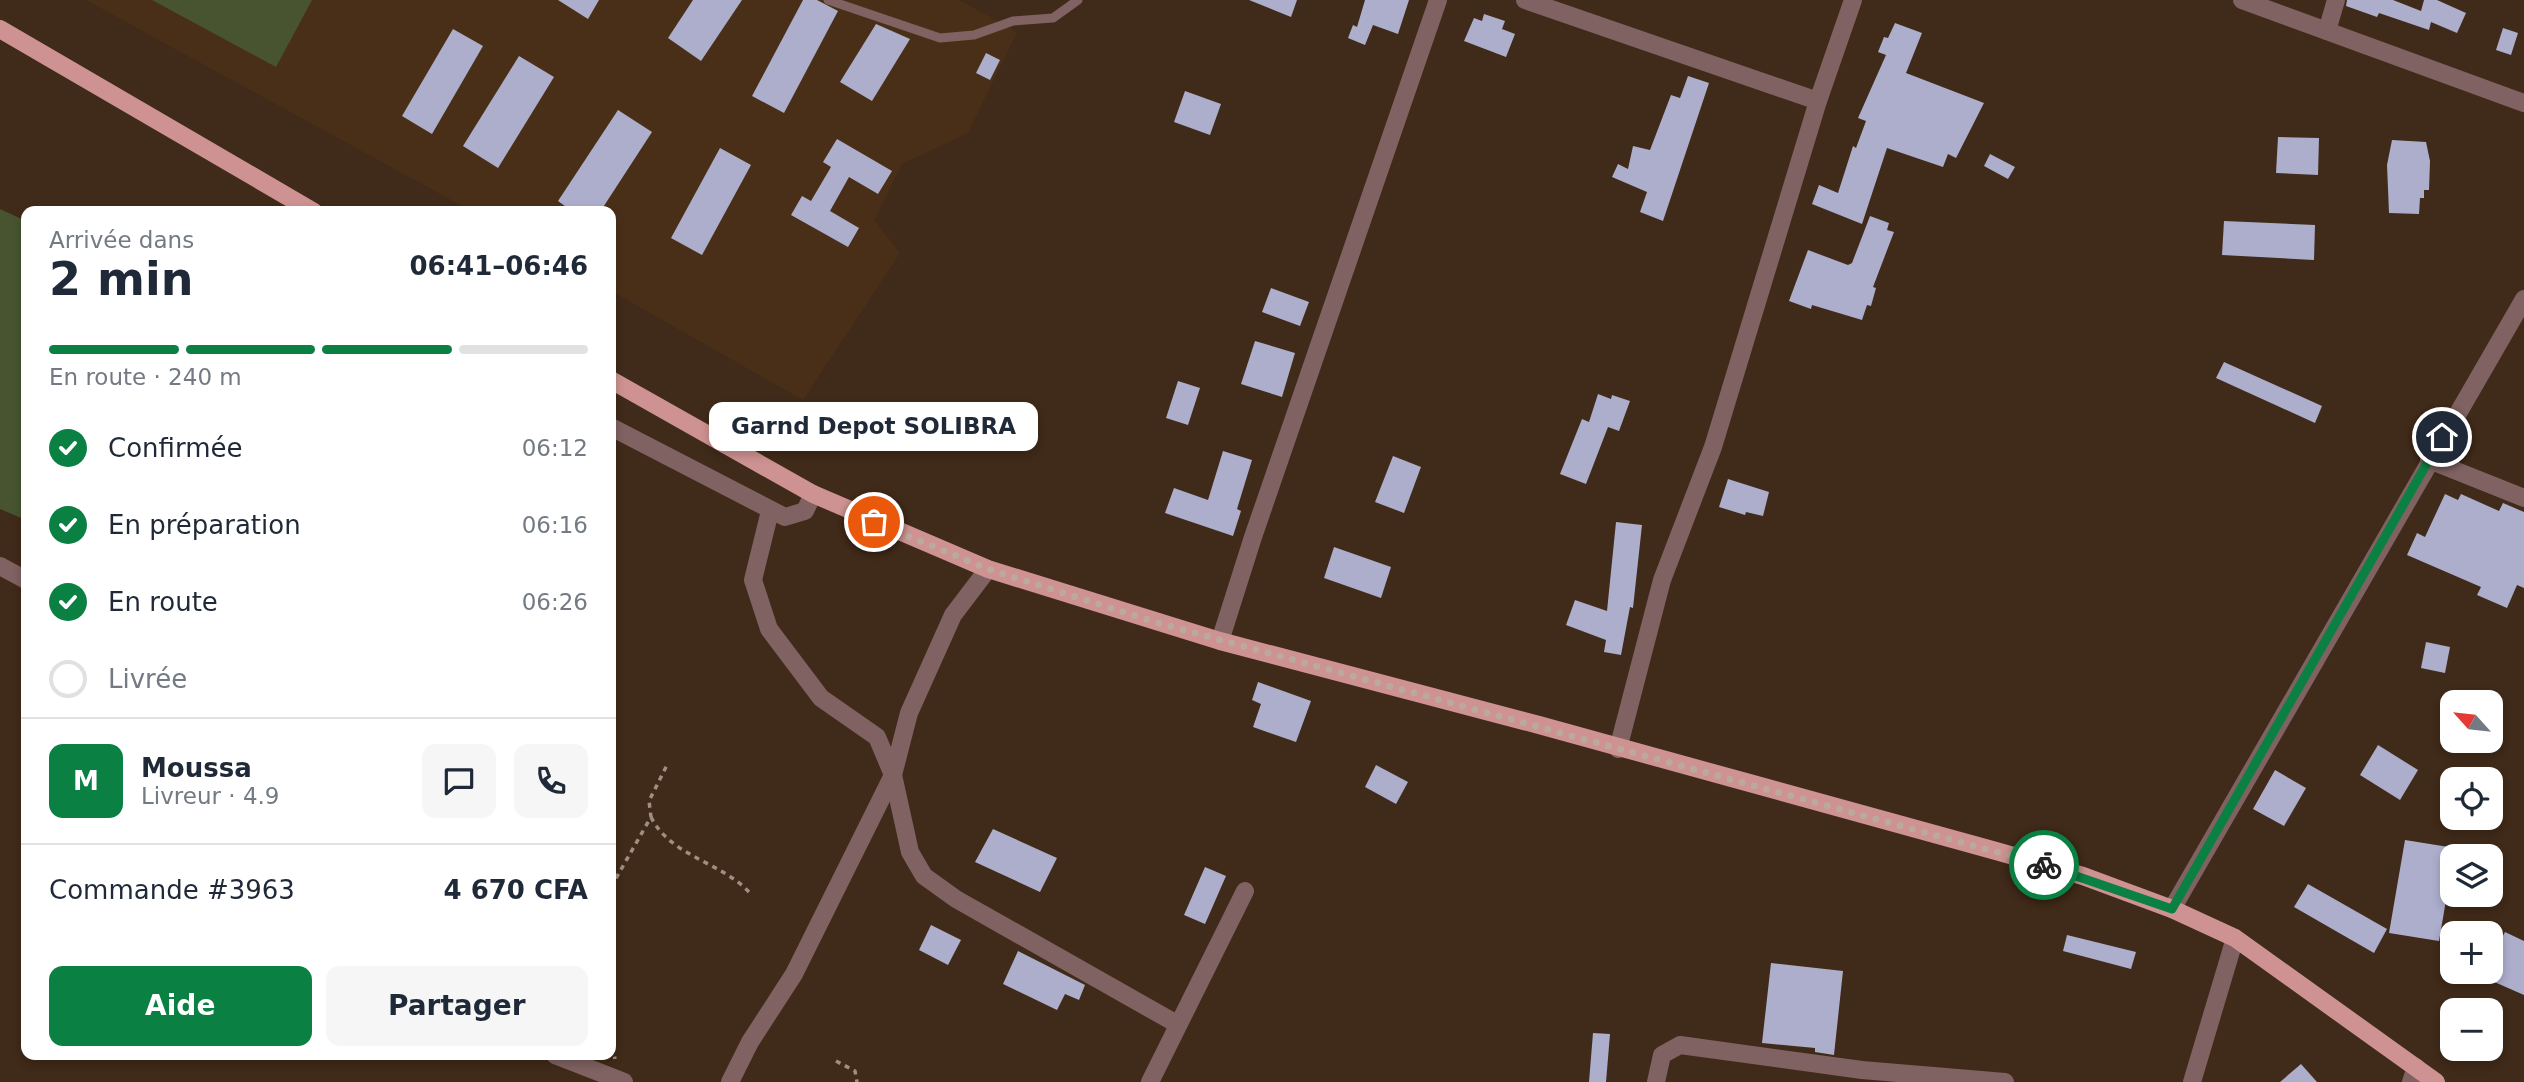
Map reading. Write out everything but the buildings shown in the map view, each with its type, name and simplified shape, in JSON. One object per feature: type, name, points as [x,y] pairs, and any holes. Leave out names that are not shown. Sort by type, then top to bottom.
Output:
[{"type":"main road","points":[[0,29],[304,206]]},
{"type":"main road","points":[[616,383],[813,494],[988,569],[1220,641],[1996,850],[2083,876],[2172,909],[2235,938],[2413,1075],[2435,1082]]},
{"type":"street","points":[[1220,641],[1253,537],[1438,0]]},
{"type":"street","points":[[1525,0],[1818,101]]},
{"type":"street","points":[[1618,749],[1662,580],[1713,447],[1818,101],[1853,0]]},
{"type":"street","points":[[2242,0],[2524,103]]},
{"type":"street","points":[[2327,31],[2336,0]]},
{"type":"street","points":[[2172,909],[2524,299]]},
{"type":"street","points":[[616,430],[770,512],[785,517],[805,511],[813,494]]},
{"type":"street","points":[[2429,460],[2524,498]]},
{"type":"street","points":[[770,512],[752,580],[769,629],[821,698],[877,737],[893,775],[910,852],[924,876],[956,899],[1177,1024]]},
{"type":"street","points":[[0,566],[21,577]]},
{"type":"street","points":[[730,1082],[750,1042],[794,974],[893,775],[909,713],[953,615],[988,569]]},
{"type":"street","points":[[1150,1082],[1245,891]]},
{"type":"street","points":[[2192,1082],[2235,938]]},
{"type":"street","points":[[1656,1082],[1662,1055],[1680,1045],[1862,1070],[2005,1082]]},
{"type":"street","points":[[568,1060],[624,1082]]},
{"type":"lane","points":[[828,0],[940,38],[974,35],[1013,21],[1053,18],[1079,0]]},
{"type":"path","points":[[668,763],[649,801],[651,817],[658,831],[710,867],[742,884],[749,892]]},
{"type":"path","points":[[616,878],[651,817]]},
{"type":"path","points":[[836,1061],[855,1071],[857,1082]]},
{"type":"shaded area","points":[[86,0],[959,0],[1017,32],[968,133],[902,164],[874,220],[900,253],[803,400],[616,294],[616,206],[462,206]]},
{"type":"green space","points":[[152,0],[312,0],[276,67]]},
{"type":"green space","points":[[0,209],[21,219],[21,518],[0,509]]},
{"type":"way so far","points":[[874,522],[988,569],[1155,622],[2044,865]]},
{"type":"place","name":"Garnd Depot SOLIBRA","points":[[874,522]]},
{"type":"route","points":[[2044,865],[2083,876],[2172,909],[2442,437]]}]
